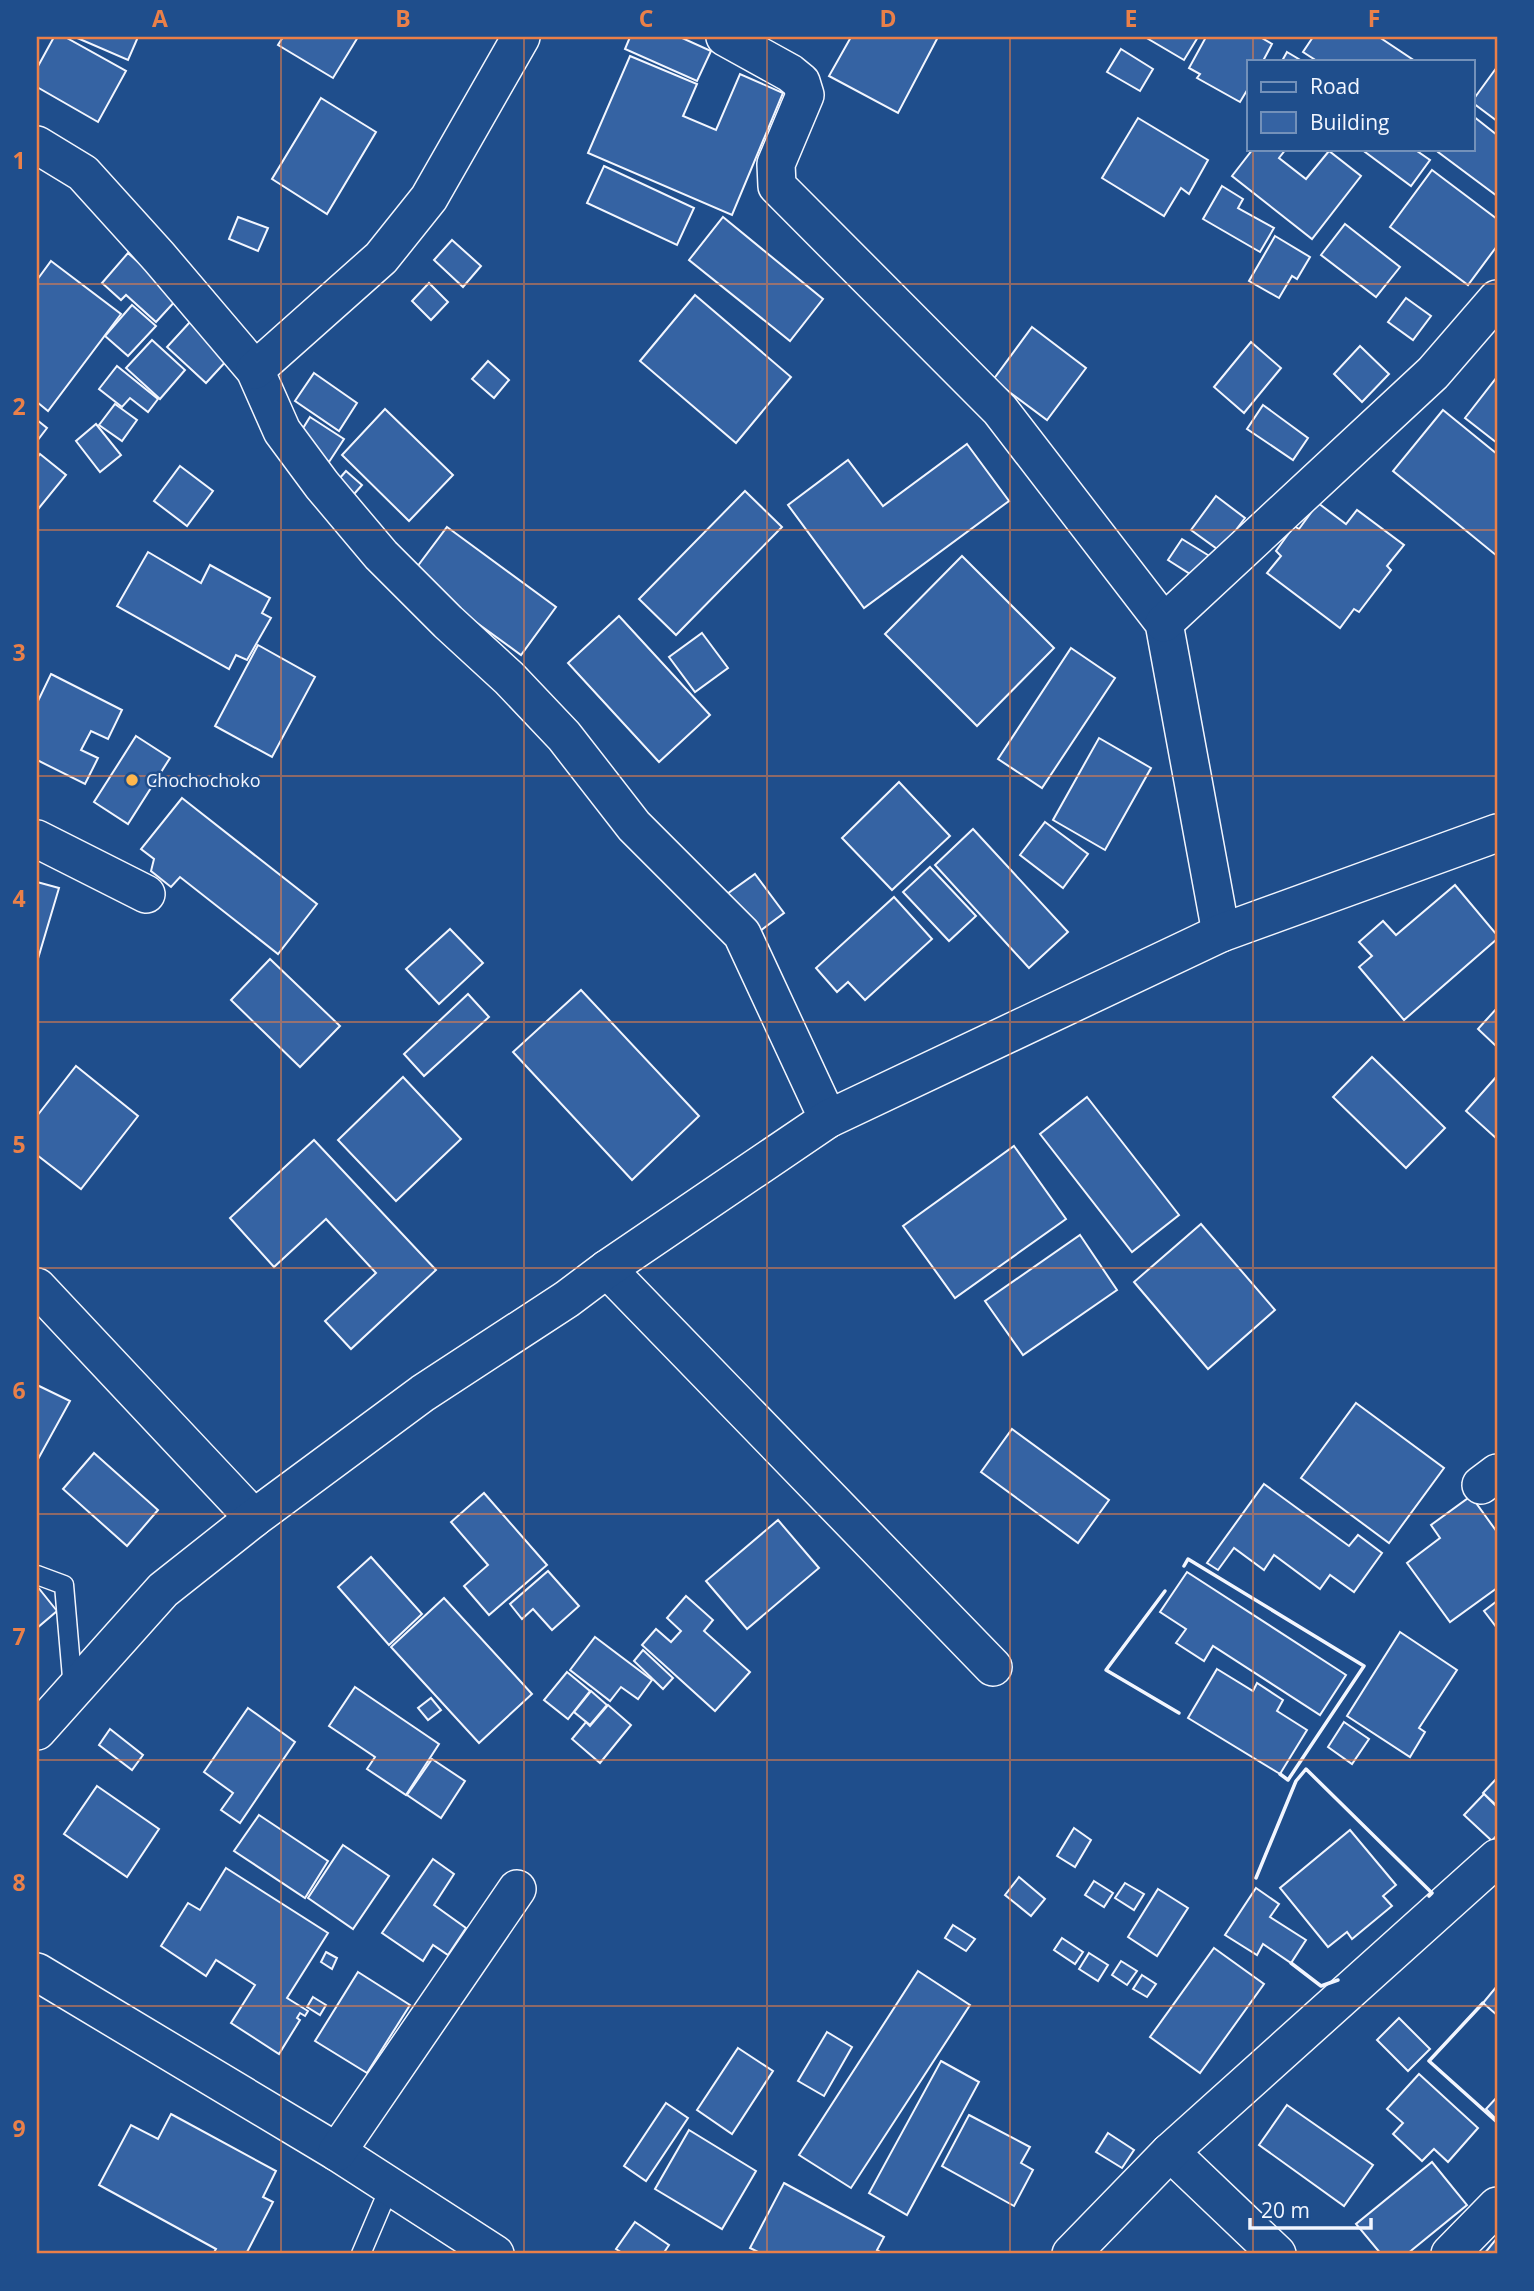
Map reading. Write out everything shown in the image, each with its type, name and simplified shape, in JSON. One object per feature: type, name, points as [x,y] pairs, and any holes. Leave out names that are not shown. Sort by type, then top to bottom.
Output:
[{"type":"street","points":[[725,37],[790,73],[801,82],[805,94],[776,164],[777,186],[1000,410],[1164,623],[1221,933]]},
{"type":"street","points":[[255,370],[381,258],[429,198],[513,43]]},
{"type":"street","points":[[37,145],[83,173],[255,370],[282,431],[321,485],[381,555],[509,678],[564,736],[634,827],[742,934],[828,1119]]},
{"type":"street","points":[[1164,623],[1433,373],[1497,299]]},
{"type":"street","points":[[37,1731],[163,1590],[254,1518],[422,1393],[567,1299],[828,1119],[1221,933],[1497,833]]},
{"type":"street","points":[[37,839],[146,894]]},
{"type":"street","points":[[607,1269],[993,1667]]},
{"type":"street","points":[[37,1287],[254,1518]]},
{"type":"street","points":[[1071,2254],[1170,2152],[1497,1858]]},
{"type":"street","points":[[337,2152],[517,1889]]},
{"type":"street","points":[[37,1972],[337,2152],[495,2254]]},
{"type":"street","points":[[1170,2152],[1277,2254]]},
{"type":"street","points":[[1450,2254],[1497,2206]]},
{"type":"lane","points":[[37,1575],[64,1585],[73,1693]]},
{"type":"lane","points":[[361,2254],[390,2186]]},
{"type":"building","points":[[54,37],[65,37],[126,71],[98,122],[37,87],[37,68]]},
{"type":"building","points":[[75,37],[138,37],[128,60]]},
{"type":"building","points":[[283,37],[358,37],[333,78],[278,45]]},
{"type":"building","points":[[630,37],[680,37],[711,51],[697,81],[625,49]]},
{"type":"building","points":[[851,37],[938,37],[898,113],[829,76]]},
{"type":"building","points":[[1145,37],[1198,37],[1184,60]]},
{"type":"building","points":[[1206,37],[1260,37],[1272,44],[1264,60],[1247,60],[1247,90],[1240,102],[1197,78],[1200,74],[1189,68]]},
{"type":"building","points":[[1313,37],[1379,37],[1414,60],[1315,60],[1303,52]]},
{"type":"building","points":[[1121,49],[1153,69],[1140,91],[1107,72]]},
{"type":"building","points":[[1287,52],[1300,60],[1283,60]]},
{"type":"building","points":[[630,56],[697,84],[683,116],[716,130],[740,74],[783,93],[732,215],[588,153]]},
{"type":"building","points":[[1497,67],[1497,121],[1474,104],[1474,99]]},
{"type":"building","points":[[321,98],[376,132],[327,214],[272,179]]},
{"type":"building","points":[[1474,117],[1497,135],[1497,196],[1438,152],[1474,150]]},
{"type":"building","points":[[1138,118],[1208,160],[1189,194],[1181,188],[1164,216],[1102,178]]},
{"type":"building","points":[[1252,150],[1285,150],[1279,158],[1306,179],[1329,151],[1361,176],[1312,239],[1232,176]]},
{"type":"building","points":[[1362,150],[1415,150],[1430,160],[1411,186]]},
{"type":"building","points":[[604,166],[694,208],[677,245],[587,203]]},
{"type":"building","points":[[1432,170],[1497,219],[1497,246],[1468,285],[1390,227]]},
{"type":"building","points":[[1222,186],[1243,199],[1238,208],[1274,228],[1260,252],[1203,219]]},
{"type":"building","points":[[238,217],[268,228],[258,251],[229,239]]},
{"type":"building","points":[[723,217],[823,299],[790,341],[689,260]]},
{"type":"building","points":[[1345,224],[1400,267],[1376,297],[1321,255]]},
{"type":"building","points":[[1275,236],[1310,257],[1297,279],[1292,276],[1279,298],[1249,281]]},
{"type":"building","points":[[452,240],[481,266],[463,287],[434,260]]},
{"type":"building","points":[[128,253],[178,298],[156,322],[126,295],[121,300],[102,283]]},
{"type":"building","points":[[51,261],[121,314],[48,411],[37,402],[37,280]]},
{"type":"building","points":[[429,283],[448,302],[431,320],[412,301]]},
{"type":"building","points":[[695,295],[791,377],[736,443],[640,361]]},
{"type":"building","points":[[1406,298],[1431,316],[1413,340],[1388,322]]},
{"type":"building","points":[[132,305],[156,326],[128,356],[105,336]]},
{"type":"building","points":[[190,322],[229,358],[206,383],[167,347]]},
{"type":"building","points":[[1032,327],[1086,368],[1047,420],[993,380]]},
{"type":"building","points":[[152,340],[185,370],[160,399],[126,368]]},
{"type":"building","points":[[1251,342],[1281,368],[1244,413],[1214,387]]},
{"type":"building","points":[[1360,346],[1389,374],[1362,402],[1334,374]]},
{"type":"building","points":[[488,361],[509,380],[494,398],[472,379]]},
{"type":"building","points":[[117,366],[158,399],[148,412],[130,398],[122,407],[99,389]]},
{"type":"building","points":[[314,373],[357,403],[339,431],[295,401]]},
{"type":"building","points":[[1497,377],[1497,443],[1465,418]]},
{"type":"building","points":[[115,404],[137,420],[122,441],[99,425]]},
{"type":"building","points":[[1263,405],[1308,438],[1293,460],[1247,429]]},
{"type":"building","points":[[385,409],[453,475],[409,521],[342,455]]},
{"type":"building","points":[[1443,410],[1497,454],[1497,556],[1393,471]]},
{"type":"building","points":[[310,417],[344,439],[329,462],[295,441]]},
{"type":"building","points":[[37,420],[47,428],[37,441]]},
{"type":"building","points":[[96,424],[121,455],[100,472],[76,441]]},
{"type":"building","points":[[967,444],[1009,501],[864,608],[788,505],[848,460],[883,506]]},
{"type":"building","points":[[40,454],[66,475],[39,508],[37,458]]},
{"type":"building","points":[[180,466],[213,491],[187,526],[154,501]]},
{"type":"building","points":[[346,471],[362,485],[348,501],[332,487]]},
{"type":"building","points":[[745,491],[782,527],[676,635],[639,599]]},
{"type":"building","points":[[1216,496],[1245,518],[1220,551],[1191,530]]},
{"type":"building","points":[[1318,503],[1346,524],[1357,510],[1404,545],[1387,566],[1391,570],[1359,612],[1354,609],[1340,628],[1267,573],[1281,556],[1276,551],[1294,526],[1299,529]]},
{"type":"building","points":[[447,527],[556,607],[521,655],[411,575]]},
{"type":"building","points":[[1182,539],[1211,557],[1198,579],[1168,560]]},
{"type":"building","points":[[148,552],[201,583],[210,565],[270,598],[262,613],[271,618],[247,660],[236,655],[229,669],[117,606]]},
{"type":"building","points":[[962,556],[1054,648],[977,726],[885,634]]},
{"type":"building","points":[[619,616],[710,715],[659,762],[568,663]]},
{"type":"building","points":[[702,633],[728,668],[695,692],[669,657]]},
{"type":"building","points":[[258,645],[315,677],[272,757],[215,726]]},
{"type":"building","points":[[1071,648],[1115,678],[1042,788],[998,759]]},
{"type":"building","points":[[51,674],[122,710],[108,739],[91,731],[81,750],[98,758],[85,784],[37,760],[37,703]]},
{"type":"building","name":"Chochochoko","points":[[136,736],[170,758],[128,824],[94,802]]},
{"type":"building","points":[[1099,738],[1151,768],[1105,850],[1053,820]]},
{"type":"building","points":[[899,782],[950,836],[892,890],[842,838]]},
{"type":"building","points":[[182,798],[317,904],[278,954],[180,877],[171,887],[151,871],[154,859],[141,849]]},
{"type":"building","points":[[1045,822],[1088,854],[1063,888],[1020,855]]},
{"type":"building","points":[[973,829],[1068,932],[1029,968],[935,865]]},
{"type":"building","points":[[930,867],[976,916],[949,941],[903,892]]},
{"type":"building","points":[[755,874],[784,913],[756,934],[727,894]]},
{"type":"building","points":[[37,882],[59,888],[37,962]]},
{"type":"building","points":[[1455,885],[1497,935],[1497,939],[1404,1020],[1359,967],[1372,956],[1359,942],[1383,921],[1396,935]]},
{"type":"building","points":[[894,897],[932,939],[865,1000],[848,982],[837,992],[816,968]]},
{"type":"building","points":[[450,929],[483,963],[439,1004],[406,969]]},
{"type":"building","points":[[270,959],[340,1026],[300,1067],[231,1000]]},
{"type":"building","points":[[581,990],[699,1116],[632,1180],[513,1052]]},
{"type":"building","points":[[468,994],[489,1017],[424,1076],[404,1054]]},
{"type":"building","points":[[1497,1008],[1497,1047],[1478,1029]]},
{"type":"building","points":[[1372,1057],[1445,1128],[1406,1168],[1333,1097]]},
{"type":"building","points":[[76,1066],[138,1116],[81,1189],[37,1155],[37,1116]]},
{"type":"building","points":[[1497,1076],[1497,1139],[1466,1111]]},
{"type":"building","points":[[403,1077],[461,1139],[396,1201],[338,1140]]},
{"type":"building","points":[[1087,1097],[1179,1215],[1132,1252],[1040,1134]]},
{"type":"building","points":[[314,1140],[436,1270],[351,1349],[325,1321],[376,1273],[326,1219],[274,1267],[230,1218]]},
{"type":"building","points":[[1014,1146],[1066,1219],[955,1298],[903,1226]]},
{"type":"building","points":[[1201,1224],[1275,1310],[1208,1369],[1134,1282]]},
{"type":"building","points":[[1080,1235],[1117,1290],[1023,1355],[985,1301]]},
{"type":"building","points":[[37,1385],[70,1401],[37,1461]]},
{"type":"building","points":[[1356,1403],[1444,1468],[1389,1543],[1301,1478]]},
{"type":"building","points":[[1012,1429],[1109,1500],[1078,1543],[981,1472]]},
{"type":"building","points":[[94,1453],[158,1510],[127,1546],[63,1489]]},
{"type":"building","points":[[1264,1484],[1349,1546],[1358,1535],[1382,1553],[1354,1592],[1330,1575],[1320,1589],[1274,1555],[1264,1570],[1234,1548],[1218,1570],[1207,1563]]},
{"type":"building","points":[[484,1493],[547,1565],[489,1615],[464,1586],[488,1565],[451,1522]]},
{"type":"building","points":[[1471,1496],[1497,1532],[1497,1588],[1450,1622],[1407,1563],[1440,1538],[1431,1525]]},
{"type":"building","points":[[778,1520],[819,1568],[747,1629],[706,1581]]},
{"type":"building","points":[[371,1557],[422,1614],[389,1645],[338,1587]]},
{"type":"building","points":[[548,1571],[579,1606],[552,1630],[533,1609],[522,1619],[510,1604]]},
{"type":"building","points":[[1187,1572],[1346,1675],[1320,1715],[1213,1646],[1204,1661],[1176,1643],[1186,1629],[1160,1612]]},
{"type":"building","points":[[37,1586],[57,1611],[37,1628]]},
{"type":"building","points":[[686,1596],[713,1620],[704,1631],[750,1672],[715,1711],[642,1645],[656,1629],[671,1642],[681,1631],[667,1618]]},
{"type":"building","points":[[444,1598],[532,1694],[479,1743],[391,1647]]},
{"type":"building","points":[[1497,1601],[1497,1628],[1484,1611]]},
{"type":"building","points":[[1400,1632],[1457,1670],[1419,1728],[1425,1732],[1410,1757],[1347,1716]]},
{"type":"building","points":[[595,1637],[652,1680],[638,1699],[621,1687],[610,1701],[570,1670]]},
{"type":"building","points":[[643,1650],[673,1678],[663,1689],[634,1661]]},
{"type":"building","points":[[1217,1669],[1253,1691],[1257,1683],[1283,1700],[1277,1711],[1307,1730],[1280,1774],[1188,1718]]},
{"type":"building","points":[[567,1672],[590,1691],[568,1719],[544,1700]]},
{"type":"building","points":[[355,1687],[439,1744],[406,1795],[367,1769],[375,1757],[329,1726]]},
{"type":"building","points":[[591,1691],[607,1705],[590,1725],[574,1712]]},
{"type":"building","points":[[431,1698],[441,1710],[428,1720],[418,1708]]},
{"type":"building","points":[[608,1705],[631,1725],[600,1763],[572,1739],[586,1722],[590,1726]]},
{"type":"building","points":[[248,1708],[295,1742],[240,1823],[221,1810],[233,1793],[204,1772]]},
{"type":"building","points":[[1344,1722],[1369,1739],[1352,1764],[1328,1747]]},
{"type":"building","points":[[110,1729],[143,1755],[132,1770],[99,1745]]},
{"type":"building","points":[[432,1759],[465,1781],[441,1818],[407,1795]]},
{"type":"building","points":[[1497,1778],[1497,1806],[1483,1793]]},
{"type":"building","points":[[97,1786],[159,1829],[127,1877],[64,1834]]},
{"type":"building","points":[[1484,1794],[1497,1807],[1497,1835],[1492,1841],[1464,1815]]},
{"type":"building","points":[[259,1815],[328,1861],[305,1898],[234,1851]]},
{"type":"building","points":[[1074,1828],[1091,1840],[1075,1867],[1057,1856]]},
{"type":"building","points":[[1350,1830],[1396,1885],[1383,1896],[1392,1906],[1352,1939],[1347,1932],[1328,1947],[1280,1888]]},
{"type":"building","points":[[343,1845],[389,1876],[353,1929],[308,1898]]},
{"type":"building","points":[[433,1859],[454,1874],[434,1905],[466,1928],[448,1955],[433,1945],[423,1961],[382,1933]]},
{"type":"building","points":[[226,1868],[328,1933],[287,1998],[308,2011],[305,2016],[300,2013],[297,2018],[300,2020],[279,2054],[231,2023],[255,1985],[216,1960],[206,1976],[161,1946],[188,1903],[200,1910]]},
{"type":"building","points":[[1019,1877],[1045,1899],[1031,1916],[1005,1895]]},
{"type":"building","points":[[1094,1881],[1113,1893],[1104,1907],[1085,1895]]},
{"type":"building","points":[[1125,1883],[1144,1894],[1134,1910],[1115,1898]]},
{"type":"building","points":[[1256,1888],[1279,1904],[1270,1917],[1306,1940],[1291,1963],[1263,1944],[1257,1955],[1225,1935]]},
{"type":"building","points":[[1158,1889],[1188,1908],[1157,1956],[1128,1937]]},
{"type":"building","points":[[953,1925],[975,1939],[966,1951],[945,1938]]},
{"type":"building","points":[[1062,1938],[1083,1952],[1075,1964],[1054,1950]]},
{"type":"building","points":[[1214,1948],[1264,1984],[1200,2073],[1150,2037]]},
{"type":"building","points":[[326,1952],[337,1958],[332,1969],[321,1962]]},
{"type":"building","points":[[1089,1953],[1108,1965],[1098,1981],[1079,1969]]},
{"type":"building","points":[[1121,1961],[1137,1971],[1127,1985],[1112,1975]]},
{"type":"building","points":[[918,1971],[970,2005],[851,2188],[799,2155]]},
{"type":"building","points":[[358,1972],[410,2005],[367,2073],[315,2041]]},
{"type":"building","points":[[1142,1975],[1156,1984],[1147,1997],[1133,1989]]},
{"type":"building","points":[[1497,1986],[1497,2015],[1483,2003]]},
{"type":"building","points":[[313,1997],[326,2005],[320,2015],[307,2007]]},
{"type":"building","points":[[1399,2018],[1430,2049],[1408,2071],[1377,2040]]},
{"type":"building","points":[[827,2032],[852,2047],[824,2096],[798,2081]]},
{"type":"building","points":[[738,2048],[773,2071],[732,2134],[697,2110]]},
{"type":"building","points":[[941,2061],[979,2082],[907,2215],[869,2193]]},
{"type":"building","points":[[1419,2074],[1478,2128],[1448,2162],[1434,2149],[1422,2161],[1393,2134],[1403,2123],[1387,2109]]},
{"type":"building","points":[[1497,2097],[1497,2120],[1486,2109]]},
{"type":"building","points":[[666,2103],[688,2118],[646,2181],[624,2166]]},
{"type":"building","points":[[1287,2105],[1373,2165],[1344,2206],[1259,2145]]},
{"type":"building","points":[[171,2114],[276,2171],[263,2197],[273,2202],[246,2254],[213,2254],[216,2249],[99,2185],[131,2125],[158,2139]]},
{"type":"building","points":[[969,2115],[1030,2147],[1021,2163],[1033,2170],[1014,2206],[942,2166]]},
{"type":"building","points":[[689,2130],[756,2171],[722,2229],[655,2189]]},
{"type":"building","points":[[1108,2133],[1134,2150],[1122,2168],[1096,2152]]},
{"type":"building","points":[[1432,2162],[1467,2205],[1407,2254],[1381,2254],[1356,2224]]},
{"type":"building","points":[[784,2183],[884,2237],[877,2250],[884,2254],[762,2254],[750,2248]]},
{"type":"building","points":[[635,2222],[669,2245],[663,2254],[624,2254],[616,2249]]},
{"type":"building","points":[[1497,2238],[1497,2254],[1484,2254]]},
{"type":"wall","points":[[1184,1566],[1188,1559],[1364,1666],[1288,1780],[1280,1774]]},
{"type":"wall","points":[[1165,1591],[1106,1670],[1179,1713]]},
{"type":"wall","points":[[1256,1878],[1296,1781],[1306,1769],[1432,1893],[1429,1896]]},
{"type":"wall","points":[[1291,1963],[1321,1986],[1338,1980]]},
{"type":"wall","points":[[1483,2003],[1429,2061],[1497,2122]]},
{"type":"place","name":"Chochochoko","points":[[132,780]]}]
